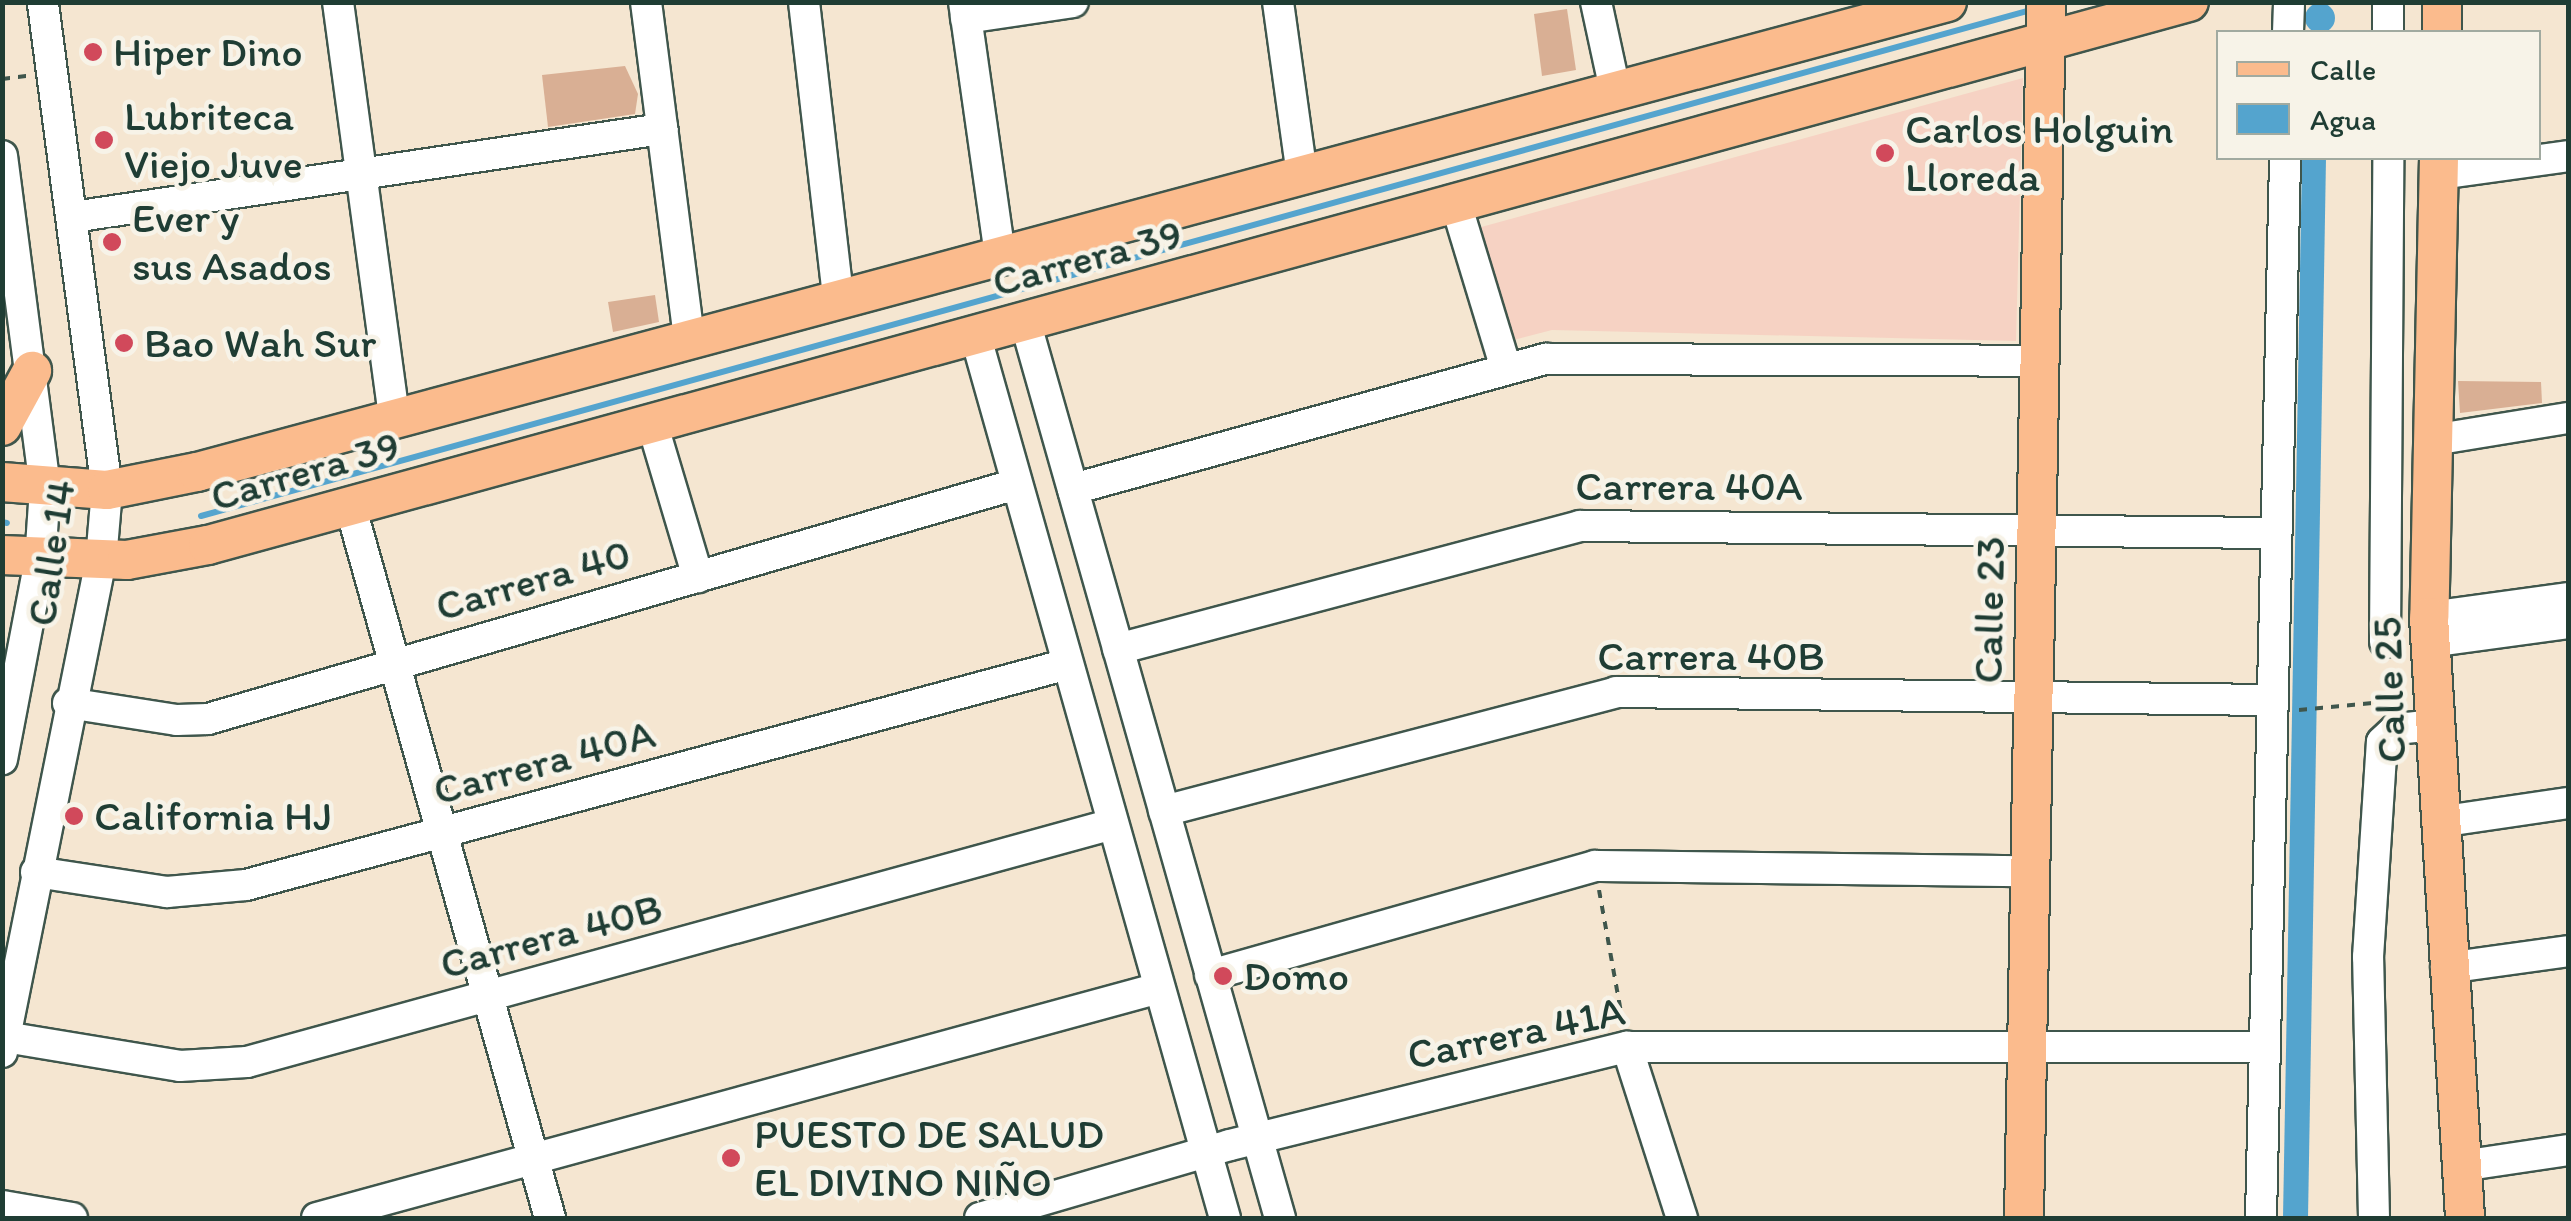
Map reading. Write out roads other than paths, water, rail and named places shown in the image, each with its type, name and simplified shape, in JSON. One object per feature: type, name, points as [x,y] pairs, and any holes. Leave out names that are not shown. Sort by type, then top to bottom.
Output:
[{"type":"main road","name":"Carrera 39","points":[[2,554],[40,560],[101,560],[190,549],[1456,204],[2045,27],[2189,2]]},
{"type":"main road","points":[[2442,2],[2442,30]]},
{"type":"main road","name":"Carrera 39","points":[[2,482],[107,490],[196,472],[1926,5]]},
{"type":"main road","name":"Calle 23","points":[[2024,1218],[2036,361],[2045,27]]},
{"type":"main road","name":"Calle 25","points":[[2439,166],[2430,630],[2446,968],[2465,1218]]},
{"type":"main road","points":[[2,426],[32,371]]},
{"type":"street","name":"Calle 14","points":[[4,1044],[68,703],[101,560],[107,490],[42,2]]},
{"type":"street","points":[[338,2],[394,416]]},
{"type":"street","points":[[646,2],[689,337]]},
{"type":"street","points":[[804,2],[838,297]]},
{"type":"street","points":[[1000,255],[965,10],[1074,2]]},
{"type":"street","points":[[1278,2],[1302,174]]},
{"type":"street","points":[[1596,2],[1614,90]]},
{"type":"street","points":[[2288,30],[2289,2]]},
{"type":"street","points":[[2388,2],[2388,30]]},
{"type":"street","points":[[73,217],[662,129]]},
{"type":"street","name":"Calle 14","points":[[2,156],[10,266],[32,371],[45,488],[40,560],[12,650],[4,748]]},
{"type":"street","points":[[2541,158],[2568,156]]},
{"type":"street","points":[[2260,1218],[2280,705],[2276,533],[2285,160]]},
{"type":"street","points":[[2386,642],[2388,160]]},
{"type":"street","points":[[2439,166],[2516,160]]},
{"type":"street","points":[[1456,204],[1506,370]]},
{"type":"street","points":[[1025,321],[1280,1218]]},
{"type":"street","points":[[976,334],[1225,1218]]},
{"type":"street","points":[[1072,489],[1506,370],[1590,355],[2036,361]]},
{"type":"street","points":[[2433,440],[2568,418]]},
{"type":"street","points":[[652,422],[698,577]]},
{"type":"street","name":"Carrera 40","points":[[68,703],[208,719],[1018,484]]},
{"type":"street","points":[[350,504],[550,1218]]},
{"type":"street","name":"Carrera 40A","points":[[1118,648],[1580,526],[2276,533]]},
{"type":"street","points":[[2430,630],[2568,598]]},
{"type":"street","points":[[2430,630],[2568,622]]},
{"type":"street","name":"Carrera 40A","points":[[36,872],[167,892],[214,890],[443,834],[1068,664]]},
{"type":"street","name":"Carrera 40B","points":[[1164,812],[1616,692],[2280,705]]},
{"type":"street","points":[[2374,1218],[2368,957],[2382,742],[2396,728],[2434,711]]},
{"type":"street","points":[[2439,822],[2568,804]]},
{"type":"street","name":"Carrera 40B","points":[[4,1044],[213,1066],[488,998],[1113,824]]},
{"type":"street","points":[[1210,976],[1595,866],[2028,871]]},
{"type":"street","points":[[2446,968],[2568,951]]},
{"type":"street","points":[[317,1218],[1159,988]]},
{"type":"street","name":"Carrera 41A","points":[[980,1218],[1040,1210],[1256,1139],[1627,1047],[2026,1051],[2265,1046]]},
{"type":"street","points":[[1627,1047],[1682,1218]]},
{"type":"street","points":[[2461,1166],[2568,1150]]},
{"type":"street","points":[[2,1206],[72,1218]]},
{"type":"water","points":[[2314,4],[2326,4],[2334,12],[2334,24],[2328,30],[2312,30],[2306,24],[2306,12]]},
{"type":"water","points":[[2302,160],[2326,160],[2308,1218],[2283,1218]]},
{"type":"waterway","points":[[201,516],[2031,10]]},
{"type":"waterway","points":[[2,522],[7,523]]},
{"type":"place","name":"Hiper Dino","points":[[93,52]]},
{"type":"place","name":"Lubriteca Viejo Juve","points":[[104,140]]},
{"type":"place","name":"Carlos Holguin Lloreda","points":[[1885,153]]},
{"type":"place","name":"Ever y sus Asados","points":[[112,242]]},
{"type":"place","name":"Bao Wah Sur","points":[[124,343]]},
{"type":"place","name":"California HJ","points":[[74,816]]},
{"type":"place","name":"Domo","points":[[1223,976]]},
{"type":"place","name":"PUESTO DE SALUD EL DIVINO NIÑO","points":[[731,1158]]}]
